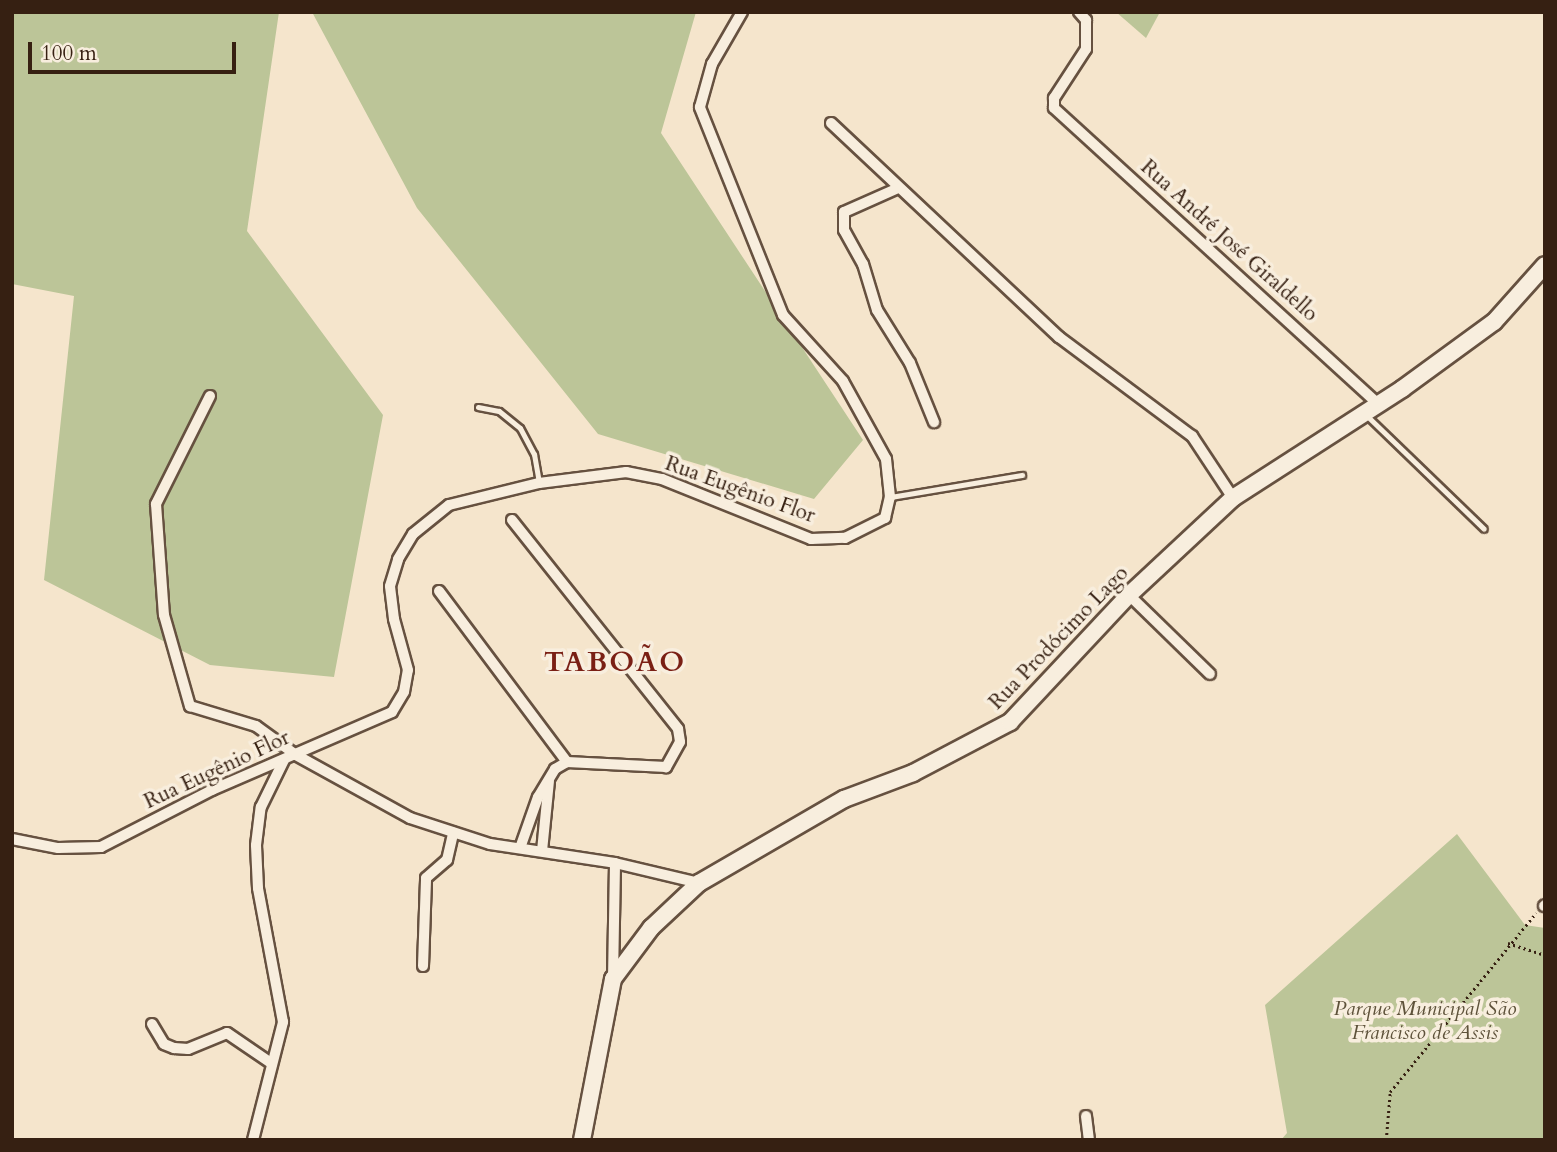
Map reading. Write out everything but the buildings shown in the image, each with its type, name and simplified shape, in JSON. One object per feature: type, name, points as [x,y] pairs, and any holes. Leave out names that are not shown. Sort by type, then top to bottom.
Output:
[{"type":"main road","name":"Rua Prodócimo Lago","points":[[582,1140],[613,979],[651,928],[699,883],[812,816],[971,746],[1010,722],[1129,595],[1233,498],[1494,322],[1545,265]]},
{"type":"street","points":[[741,12],[712,64],[700,107],[746,217],[768,285],[783,315],[843,381],[859,407],[886,459],[890,497]]},
{"type":"street","name":"Rua André José Giraldello","points":[[1079,12],[1086,20],[1086,49],[1054,99],[1054,108],[1377,403]]},
{"type":"street","points":[[831,123],[897,189],[1059,337],[1192,436],[1233,498]]},
{"type":"street","points":[[897,189],[844,212],[845,230],[863,264],[877,310],[910,363],[934,422]]},
{"type":"street","points":[[210,396],[156,504],[164,615],[190,706],[256,726],[290,757],[410,818],[453,833],[520,848],[615,863],[699,883]]},
{"type":"street","name":"Rua Eugênio Flor","points":[[12,839],[58,848],[101,847],[332,735],[374,723],[392,712],[404,692],[408,670],[394,619],[390,586],[398,559],[413,534],[449,505],[539,483],[626,472],[650,477],[811,539],[845,538],[869,530],[885,518],[890,497]]},
{"type":"street","points":[[512,520],[678,729],[680,742],[666,767],[567,762],[555,769],[533,810],[520,848]]},
{"type":"street","points":[[439,591],[567,762]]},
{"type":"street","points":[[1129,595],[1210,674]]},
{"type":"street","points":[[253,1140],[283,1022],[258,888],[256,845],[261,807],[290,757]]},
{"type":"street","points":[[542,851],[549,781]]},
{"type":"street","points":[[533,810],[548,812]]},
{"type":"street","points":[[423,966],[426,878],[447,860],[453,833]]},
{"type":"street","points":[[613,979],[615,863]]},
{"type":"street","points":[[152,1024],[164,1044],[174,1048],[188,1049],[226,1033],[271,1063]]},
{"type":"street","points":[[1086,1116],[1089,1140]]},
{"type":"lane","points":[[478,407],[499,411],[520,428],[534,454],[539,483]]},
{"type":"lane","points":[[1362,412],[1484,529]]},
{"type":"lane","points":[[890,497],[1022,475]]},
{"type":"path","points":[[1385,1140],[1390,1093],[1508,943],[1544,906]]},
{"type":"path","points":[[1508,943],[1545,954]]},
{"type":"green space","points":[[12,12],[279,12],[247,231],[383,415],[334,677],[210,665],[44,580],[74,296],[12,284]]},
{"type":"green space","points":[[312,12],[696,12],[661,133],[863,440],[814,499],[598,434],[417,208]]},
{"type":"green space","points":[[1116,12],[1160,12],[1146,38]]},
{"type":"green space","name":"Parque Municipal São Francisco de Assis","points":[[1457,834],[1525,925],[1545,928],[1545,1140],[1281,1140],[1287,1133],[1265,1005]]},
{"type":"district","name":"TABOÃO","points":[[615,662]]}]
